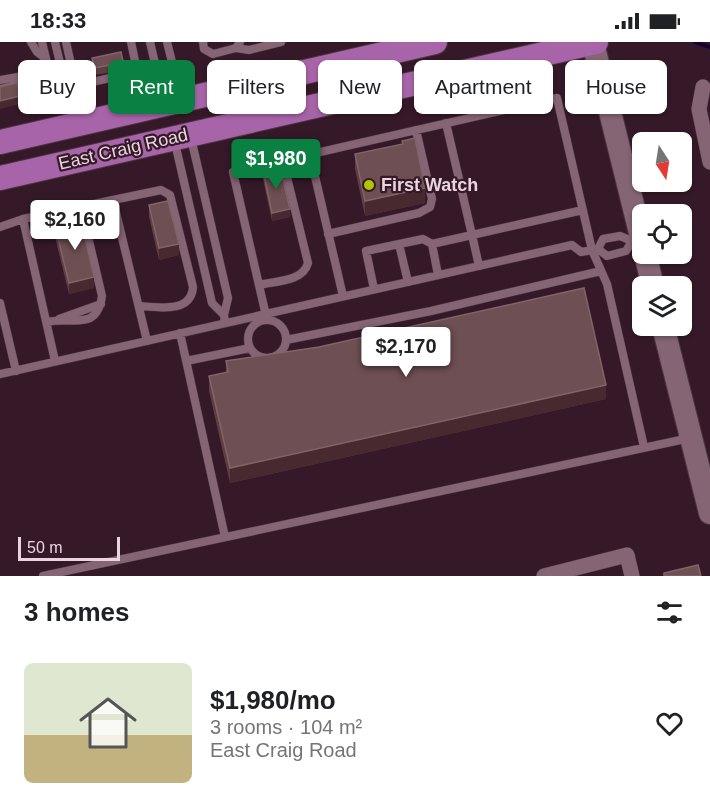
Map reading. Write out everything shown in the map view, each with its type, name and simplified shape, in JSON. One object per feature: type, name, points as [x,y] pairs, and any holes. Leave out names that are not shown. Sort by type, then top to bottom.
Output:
[{"type":"main road","name":"East Craig Road","points":[[195,97],[432,42]]},
{"type":"main road","name":"East Craig Road","points":[[516,60],[594,42]]},
{"type":"main road","name":"East Craig Road","points":[[0,178],[414,83]]},
{"type":"main road","name":"East Craig Road","points":[[0,142],[121,114]]},
{"type":"main road","points":[[176,114],[182,136]]},
{"type":"street","points":[[594,42],[632,208]]},
{"type":"street","points":[[703,87],[699,109],[710,162]]},
{"type":"street","points":[[666,336],[710,513]]},
{"type":"street","points":[[544,576],[627,555],[633,576]]},
{"type":"lane","points":[[31,42],[37,52],[45,58]]},
{"type":"lane","points":[[42,42],[45,58]]},
{"type":"lane","points":[[55,42],[60,60]]},
{"type":"lane","points":[[66,42],[70,60]]},
{"type":"lane","points":[[131,42],[135,60]]},
{"type":"lane","points":[[150,42],[157,60]]},
{"type":"lane","points":[[167,42],[169,60]]},
{"type":"lane","points":[[203,42],[204,49],[213,54],[238,45],[249,50],[281,42]]},
{"type":"lane","points":[[0,80],[18,77]]},
{"type":"lane","points":[[0,89],[18,85]]},
{"type":"lane","points":[[267,317],[252,327],[248,339],[250,348],[262,357],[274,357],[283,349],[286,340],[280,326],[267,317],[233,172],[557,98],[583,210],[607,284],[644,447]]},
{"type":"lane","points":[[446,123],[479,266]]},
{"type":"lane","points":[[328,234],[418,213],[430,207],[432,199],[416,130]]},
{"type":"lane","points":[[182,136],[212,303],[225,319]]},
{"type":"lane","points":[[182,136],[228,298],[225,319]]},
{"type":"lane","points":[[310,155],[343,296]]},
{"type":"lane","points":[[259,285],[300,276],[308,264],[283,161]]},
{"type":"lane","points":[[0,227],[23,219],[161,190],[170,195],[193,287],[192,297],[185,304],[171,307],[139,306]]},
{"type":"lane","points":[[113,200],[147,341]]},
{"type":"lane","points":[[47,322],[59,319],[75,322],[90,319],[98,312],[101,304],[102,296],[81,207]]},
{"type":"lane","points":[[374,289],[366,251],[423,239],[432,244],[583,210]]},
{"type":"lane","points":[[23,219],[55,362]]},
{"type":"lane","points":[[595,250],[603,239],[620,236],[632,240]]},
{"type":"lane","points":[[399,244],[408,282]]},
{"type":"lane","points":[[432,244],[438,275]]},
{"type":"lane","points":[[0,374],[180,333],[225,319],[267,317],[343,296],[572,245],[581,252],[595,250],[608,256],[632,248]]},
{"type":"lane","points":[[286,340],[430,311],[601,271]]},
{"type":"lane","points":[[0,303],[4,335],[16,370]]},
{"type":"lane","points":[[180,333],[225,537]]},
{"type":"lane","points":[[186,361],[250,348]]},
{"type":"lane","points":[[43,576],[691,437]]},
{"type":"building","points":[[121,52],[123,60],[108,60],[108,65],[96,68],[96,60],[92,58]]},
{"type":"building","points":[[17,83],[18,96],[0,101],[0,87]]},
{"type":"building","points":[[415,138],[425,188],[365,201],[355,154],[403,144],[402,141]]},
{"type":"building","points":[[280,167],[290,209],[272,213],[263,171]]},
{"type":"building","points":[[168,201],[179,244],[159,248],[149,205]]},
{"type":"building","points":[[81,220],[94,277],[69,283],[55,226]]},
{"type":"building","points":[[584,288],[606,385],[230,468],[209,376],[228,372],[226,361],[319,347]]},
{"type":"building","points":[[698,565],[701,576],[664,576],[664,573]]},
{"type":"waterway","points":[[695,42],[710,47]]},
{"type":"place","name":"First Watch","points":[[369,185]]}]
